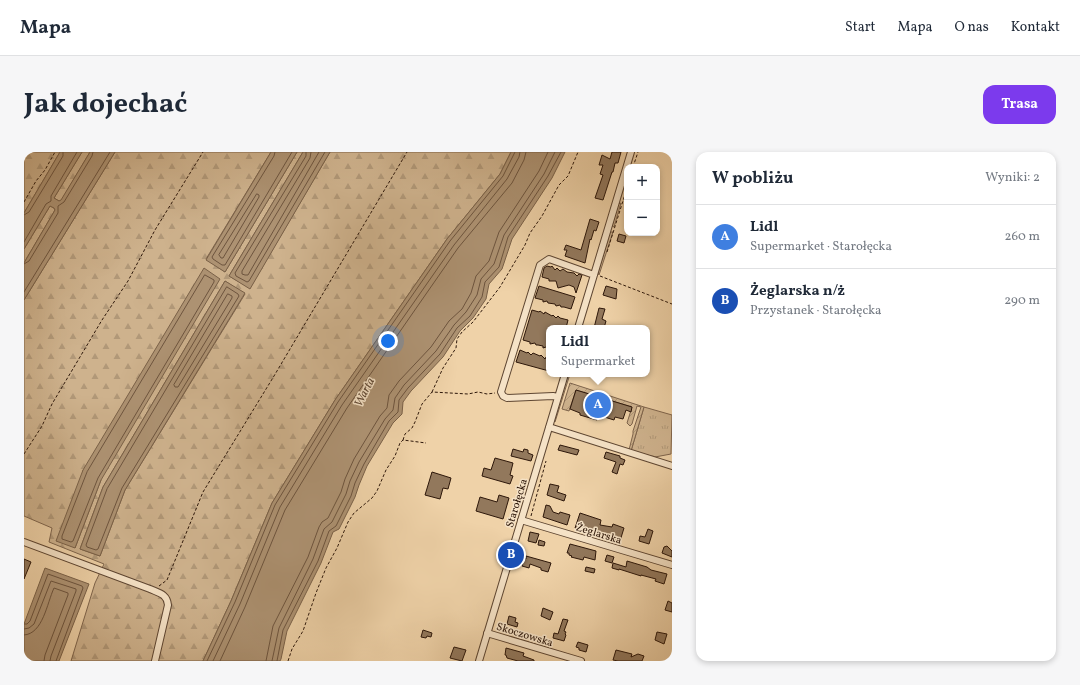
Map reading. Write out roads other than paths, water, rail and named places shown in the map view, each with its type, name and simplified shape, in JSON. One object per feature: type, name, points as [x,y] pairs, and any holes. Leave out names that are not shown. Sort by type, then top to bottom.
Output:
[{"type":"street","points":[[579,325],[630,152]]},
{"type":"street","points":[[558,397],[507,398],[503,396],[501,392],[540,265],[549,260],[594,275]]},
{"type":"street","name":"Starołęcka","points":[[479,661],[564,377]]},
{"type":"street","points":[[549,427],[672,466]]},
{"type":"street","name":"Żeglarska","points":[[521,520],[672,565]]},
{"type":"street","points":[[24,542],[165,595],[168,600],[168,605],[155,661]]},
{"type":"street","name":"Skoczowska","points":[[487,633],[581,661]]},
{"type":"water","points":[[60,152],[82,152],[54,198],[59,201],[90,152],[115,152],[24,300],[24,263],[55,210],[50,206],[24,249],[24,213]]},
{"type":"water","points":[[271,152],[297,152],[225,272],[206,260]]},
{"type":"water","points":[[303,152],[330,152],[250,289],[229,276]]},
{"type":"water","name":"Warta","points":[[511,152],[565,152],[552,178],[512,239],[502,269],[489,284],[486,299],[473,318],[460,331],[443,357],[411,391],[403,402],[402,414],[393,423],[367,466],[355,497],[339,529],[333,532],[321,563],[287,631],[280,661],[203,661],[231,601],[272,503],[335,400],[447,239],[500,174]]},
{"type":"water","points":[[204,268],[220,279],[101,480],[75,548],[56,541],[83,470]]},
{"type":"water","points":[[225,281],[245,293],[125,490],[100,556],[80,549],[103,487]]},
{"type":"water","points":[[45,568],[89,584],[59,661],[24,661],[24,624]]},
{"type":"place","name":"Lidl","points":[[598,405]]},
{"type":"place","name":"Żeglarska n/ż","points":[[511,555]]}]
